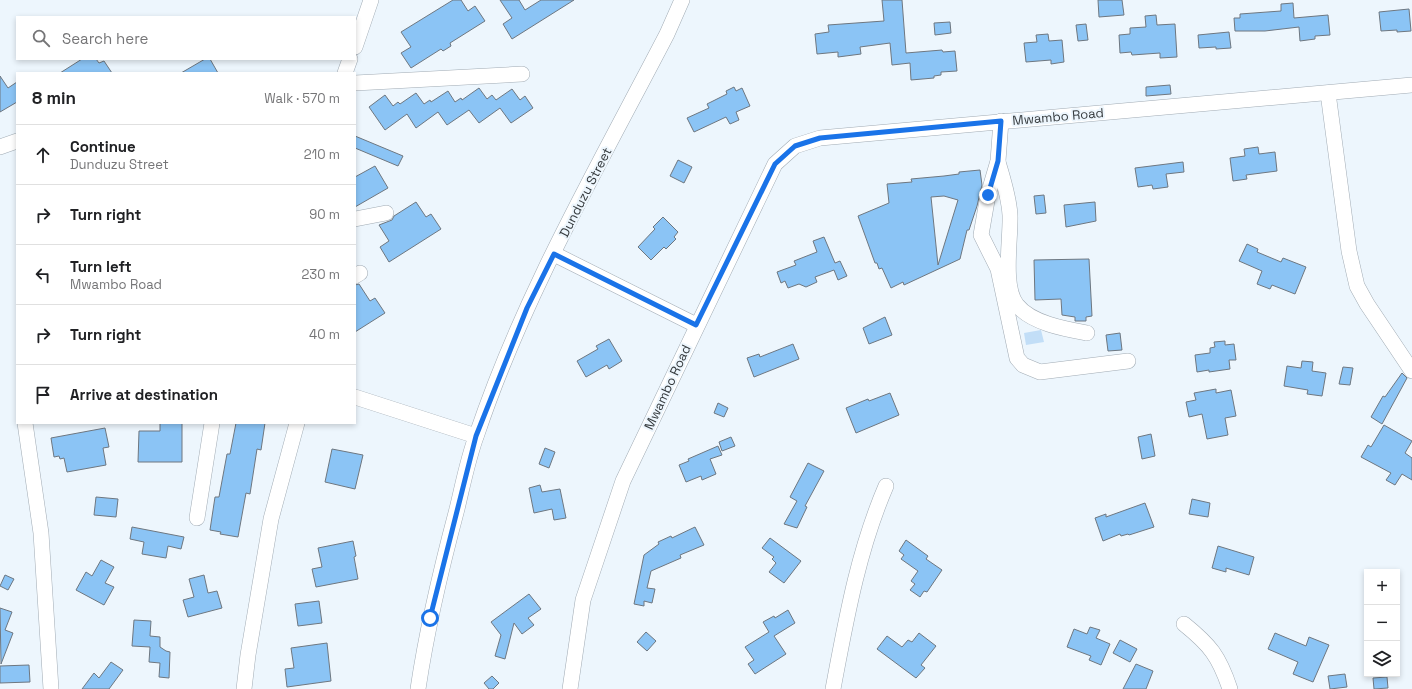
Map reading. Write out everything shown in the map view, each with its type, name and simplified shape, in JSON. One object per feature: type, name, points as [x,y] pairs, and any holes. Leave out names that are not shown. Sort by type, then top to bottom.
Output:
[{"type":"street","points":[[356,44],[371,0]]},
{"type":"street","name":"Dunduzu Street","points":[[418,689],[430,618],[476,436],[527,308],[682,0]]},
{"type":"street","points":[[344,72],[350,60]]},
{"type":"street","points":[[356,83],[522,74]]},
{"type":"street","name":"Mwambo Road","points":[[570,689],[583,600],[620,488],[696,325],[775,164],[795,146],[820,138],[1412,85]]},
{"type":"street","points":[[1328,93],[1350,251],[1357,286],[1367,304],[1412,371]]},
{"type":"street","points":[[1001,121],[998,161],[988,195],[981,235],[998,269],[1017,358],[1022,364],[1040,372],[1128,361]]},
{"type":"street","points":[[0,147],[16,141]]},
{"type":"street","points":[[998,161],[1007,195],[1010,216],[1008,262],[1011,289],[1016,305],[1029,315],[1055,327],[1086,333]]},
{"type":"street","points":[[356,219],[386,213]]},
{"type":"street","points":[[554,254],[696,325]]},
{"type":"street","points":[[356,397],[476,436]]},
{"type":"street","points":[[25,424],[41,533],[51,689]]},
{"type":"street","points":[[197,518],[212,424]]},
{"type":"street","points":[[244,689],[270,519],[297,424]]},
{"type":"street","points":[[833,689],[856,572],[874,514],[886,486]]},
{"type":"street","points":[[1184,624],[1204,641],[1218,660],[1222,666],[1230,689]]},
{"type":"water","points":[[1041,330],[1044,342],[1026,345],[1024,333]]},
{"type":"building","points":[[453,0],[461,0],[468,11],[475,6],[485,21],[450,43],[451,46],[443,51],[441,49],[411,68],[401,53],[411,47],[401,32]]},
{"type":"building","points":[[500,0],[519,0],[525,10],[541,0],[574,0],[512,39],[503,24],[512,18]]},
{"type":"building","points":[[882,0],[902,0],[906,53],[942,50],[943,52],[955,51],[957,71],[941,72],[941,75],[934,76],[934,78],[911,80],[910,63],[892,65],[890,43],[860,47],[861,54],[838,57],[838,52],[817,54],[815,34],[829,32],[828,25],[884,21]]},
{"type":"building","points":[[1098,0],[1122,0],[1124,15],[1099,17]]},
{"type":"building","points":[[1293,3],[1294,18],[1328,15],[1330,35],[1315,36],[1315,39],[1300,41],[1299,27],[1265,31],[1235,31],[1234,18],[1240,18],[1240,14],[1281,11],[1281,4]]},
{"type":"building","points":[[1409,9],[1411,31],[1381,31],[1379,12]]},
{"type":"building","points":[[1156,15],[1157,25],[1175,24],[1177,57],[1160,58],[1160,53],[1132,55],[1131,52],[1120,53],[1119,35],[1130,34],[1130,28],[1146,27],[1145,16]]},
{"type":"building","points":[[950,22],[951,33],[935,35],[934,23]]},
{"type":"building","points":[[1086,24],[1088,40],[1078,41],[1076,25]]},
{"type":"building","points":[[1229,32],[1231,48],[1199,48],[1198,35]]},
{"type":"building","points":[[1048,34],[1049,41],[1062,40],[1064,62],[1051,64],[1051,60],[1026,62],[1024,43],[1037,42],[1036,35]]},
{"type":"building","points":[[80,60],[97,60],[99,63],[104,61],[111,72],[62,72]]},
{"type":"building","points":[[203,60],[211,60],[217,72],[183,72]]},
{"type":"building","points":[[0,76],[8,88],[16,83],[16,103],[0,112]]},
{"type":"building","points":[[1170,85],[1171,94],[1146,96],[1146,87]]},
{"type":"building","points":[[734,87],[736,91],[742,88],[750,106],[736,112],[739,120],[730,124],[726,117],[694,132],[687,118],[709,108],[707,104],[727,94],[726,91]]},
{"type":"building","points":[[479,88],[487,99],[492,95],[496,100],[512,89],[520,100],[525,96],[533,108],[511,123],[500,108],[479,123],[469,110],[447,125],[438,112],[416,128],[407,114],[385,130],[369,107],[385,95],[393,106],[398,102],[400,104],[416,93],[424,104],[430,100],[431,102],[448,91],[455,102],[461,98],[462,100]]},
{"type":"building","points":[[356,136],[403,156],[398,166],[356,148]]},
{"type":"building","points":[[1258,147],[1259,154],[1275,152],[1277,171],[1246,175],[1247,179],[1233,181],[1230,158],[1245,156],[1244,149]]},
{"type":"building","points":[[678,160],[692,167],[684,183],[670,176]]},
{"type":"building","points":[[1183,162],[1184,172],[1166,174],[1168,187],[1153,189],[1152,185],[1138,187],[1135,168]]},
{"type":"building","points":[[375,166],[388,188],[356,206],[356,176]]},
{"type":"building","points":[[980,170],[982,185],[969,230],[967,230],[960,259],[904,285],[903,282],[891,288],[882,268],[879,269],[877,263],[875,263],[858,216],[889,203],[887,184],[912,182],[911,179],[959,174],[959,172]],"holes":[[[944,196],[958,200],[938,265],[931,197]]]},
{"type":"building","points":[[1044,195],[1046,213],[1036,214],[1034,196]]},
{"type":"building","points":[[416,202],[426,217],[431,214],[441,229],[389,262],[380,247],[389,241],[379,225],[392,220],[394,216]]},
{"type":"building","points":[[1095,202],[1096,221],[1066,227],[1064,205]]},
{"type":"building","points":[[663,217],[678,232],[674,237],[676,239],[666,249],[664,247],[651,260],[638,247],[655,229],[653,227]]},
{"type":"building","points":[[824,237],[835,263],[840,261],[847,276],[838,280],[834,270],[815,277],[817,282],[806,287],[799,284],[788,288],[785,281],[781,283],[777,272],[796,265],[794,261],[817,252],[813,241]]},
{"type":"building","points":[[1247,244],[1258,249],[1257,252],[1281,262],[1283,258],[1306,267],[1295,294],[1272,285],[1270,289],[1257,284],[1262,271],[1239,261]]},
{"type":"building","points":[[1089,259],[1092,316],[1086,317],[1086,321],[1075,321],[1075,317],[1062,315],[1061,299],[1035,300],[1034,260]]},
{"type":"building","points":[[359,284],[370,301],[375,298],[385,313],[356,331],[356,285]]},
{"type":"building","points":[[885,317],[892,335],[869,344],[863,328]]},
{"type":"building","points":[[1120,333],[1122,350],[1108,351],[1106,335]]},
{"type":"building","points":[[609,339],[622,361],[609,369],[607,365],[586,377],[577,361],[598,349],[596,346]]},
{"type":"building","points":[[1225,341],[1225,345],[1234,344],[1236,360],[1229,360],[1230,369],[1197,372],[1195,355],[1210,353],[1210,348],[1215,347],[1214,342]]},
{"type":"building","points":[[793,344],[799,359],[754,377],[747,358],[759,354],[760,357]]},
{"type":"building","points":[[1302,361],[1313,362],[1312,371],[1326,373],[1322,396],[1307,394],[1308,390],[1284,386],[1287,366],[1301,368]]},
{"type":"building","points":[[1343,367],[1353,368],[1350,385],[1339,384]]},
{"type":"building","points":[[1402,373],[1407,378],[1382,424],[1371,417],[1383,396],[1385,397]]},
{"type":"building","points":[[1216,389],[1216,393],[1231,390],[1236,416],[1225,418],[1228,435],[1207,439],[1202,414],[1189,417],[1186,402],[1196,400],[1194,393]]},
{"type":"building","points":[[890,393],[899,415],[856,433],[846,408],[868,399],[869,401]]},
{"type":"building","points":[[718,403],[728,408],[724,417],[714,413]]},
{"type":"building","points":[[160,424],[182,424],[182,462],[138,462],[139,431],[160,431]]},
{"type":"building","points":[[236,424],[265,424],[261,450],[257,449],[250,494],[246,493],[238,537],[220,534],[221,532],[210,530],[215,497],[219,497],[227,454],[230,454]]},
{"type":"building","points":[[1384,425],[1412,441],[1405,453],[1412,458],[1412,480],[1402,474],[1395,485],[1386,480],[1391,473],[1361,457],[1368,445],[1371,447]]},
{"type":"building","points":[[105,428],[109,447],[103,448],[106,465],[67,472],[64,458],[60,459],[59,456],[54,457],[51,438]]},
{"type":"building","points":[[1151,434],[1155,456],[1142,459],[1138,437]]},
{"type":"building","points":[[731,437],[735,446],[722,451],[719,442]]},
{"type":"building","points":[[718,446],[722,455],[710,459],[716,474],[702,480],[701,476],[686,482],[679,465],[689,461],[688,459]]},
{"type":"building","points":[[545,448],[555,452],[549,468],[539,464]]},
{"type":"building","points":[[332,449],[363,455],[355,489],[325,482]]},
{"type":"building","points":[[808,463],[824,471],[805,506],[807,507],[797,528],[784,524],[797,501],[790,497]]},
{"type":"building","points":[[540,485],[542,492],[560,489],[566,518],[554,520],[552,509],[534,513],[529,488]]},
{"type":"building","points":[[96,497],[118,499],[116,517],[94,515]]},
{"type":"building","points":[[1192,499],[1210,503],[1208,517],[1189,514]]},
{"type":"building","points":[[1145,503],[1154,527],[1129,535],[1121,536],[1120,534],[1103,541],[1095,518],[1106,514],[1106,517]]},
{"type":"building","points":[[132,527],[184,537],[181,549],[168,546],[166,558],[142,554],[144,542],[130,539]]},
{"type":"building","points":[[695,527],[704,545],[680,555],[681,558],[651,571],[647,588],[655,589],[652,603],[644,601],[644,606],[634,604],[644,555],[659,544],[658,542],[671,536],[672,538]]},
{"type":"building","points":[[770,538],[801,561],[784,583],[769,572],[776,563],[772,559],[774,557],[762,548]]},
{"type":"building","points":[[906,540],[928,556],[926,559],[942,570],[927,592],[924,591],[920,597],[910,590],[915,584],[911,581],[918,571],[901,559],[904,555],[899,551]]},
{"type":"building","points":[[353,541],[358,579],[316,587],[312,569],[322,567],[318,548]]},
{"type":"building","points":[[1218,546],[1254,557],[1249,575],[1226,568],[1226,572],[1212,568]]},
{"type":"building","points":[[101,560],[114,567],[105,583],[114,587],[104,605],[76,590],[86,572],[92,576]]},
{"type":"building","points":[[5,575],[14,579],[8,590],[0,586]]},
{"type":"building","points":[[204,575],[208,593],[217,591],[222,608],[188,617],[183,600],[194,597],[189,579]]},
{"type":"building","points":[[529,594],[541,609],[528,618],[534,625],[522,634],[514,623],[505,659],[495,656],[501,635],[491,622]]},
{"type":"building","points":[[319,601],[322,623],[298,626],[295,604]]},
{"type":"building","points":[[0,608],[12,612],[5,630],[13,633],[1,664]]},
{"type":"building","points":[[788,610],[795,623],[774,636],[786,654],[755,674],[748,664],[754,660],[745,647],[769,632],[763,622],[774,616],[775,618]]},
{"type":"building","points":[[134,620],[151,621],[150,636],[160,637],[160,647],[170,652],[169,678],[159,677],[160,663],[149,662],[150,647],[132,646]]},
{"type":"building","points":[[1090,627],[1100,630],[1096,638],[1110,644],[1101,665],[1089,660],[1091,656],[1067,647],[1074,629],[1087,634]]},
{"type":"building","points":[[646,632],[656,641],[647,651],[637,642]]},
{"type":"building","points":[[919,633],[936,646],[921,665],[925,668],[916,678],[877,649],[887,636],[902,647],[908,640],[912,642]]},
{"type":"building","points":[[1275,633],[1306,646],[1309,637],[1329,645],[1313,682],[1293,674],[1298,662],[1268,649]]},
{"type":"building","points":[[1120,640],[1137,649],[1130,662],[1113,653]]},
{"type":"building","points":[[327,643],[331,681],[287,687],[285,669],[294,668],[291,648]]},
{"type":"building","points":[[111,662],[123,670],[109,689],[82,689],[94,673],[99,678]]},
{"type":"building","points":[[1136,664],[1153,671],[1146,689],[1123,689]]},
{"type":"building","points":[[29,665],[30,682],[0,683],[0,666]]},
{"type":"building","points":[[1345,674],[1347,687],[1330,689],[1328,676]]},
{"type":"building","points":[[492,676],[499,683],[493,689],[489,689],[484,683]]},
{"type":"building","points":[[1387,677],[1388,688],[1374,689],[1373,678]]},
{"type":"route","points":[[430,618],[476,436],[486,406],[527,308],[554,254],[696,325],[775,164],[784,154],[795,146],[820,138],[1001,121],[998,161],[988,195]]}]
